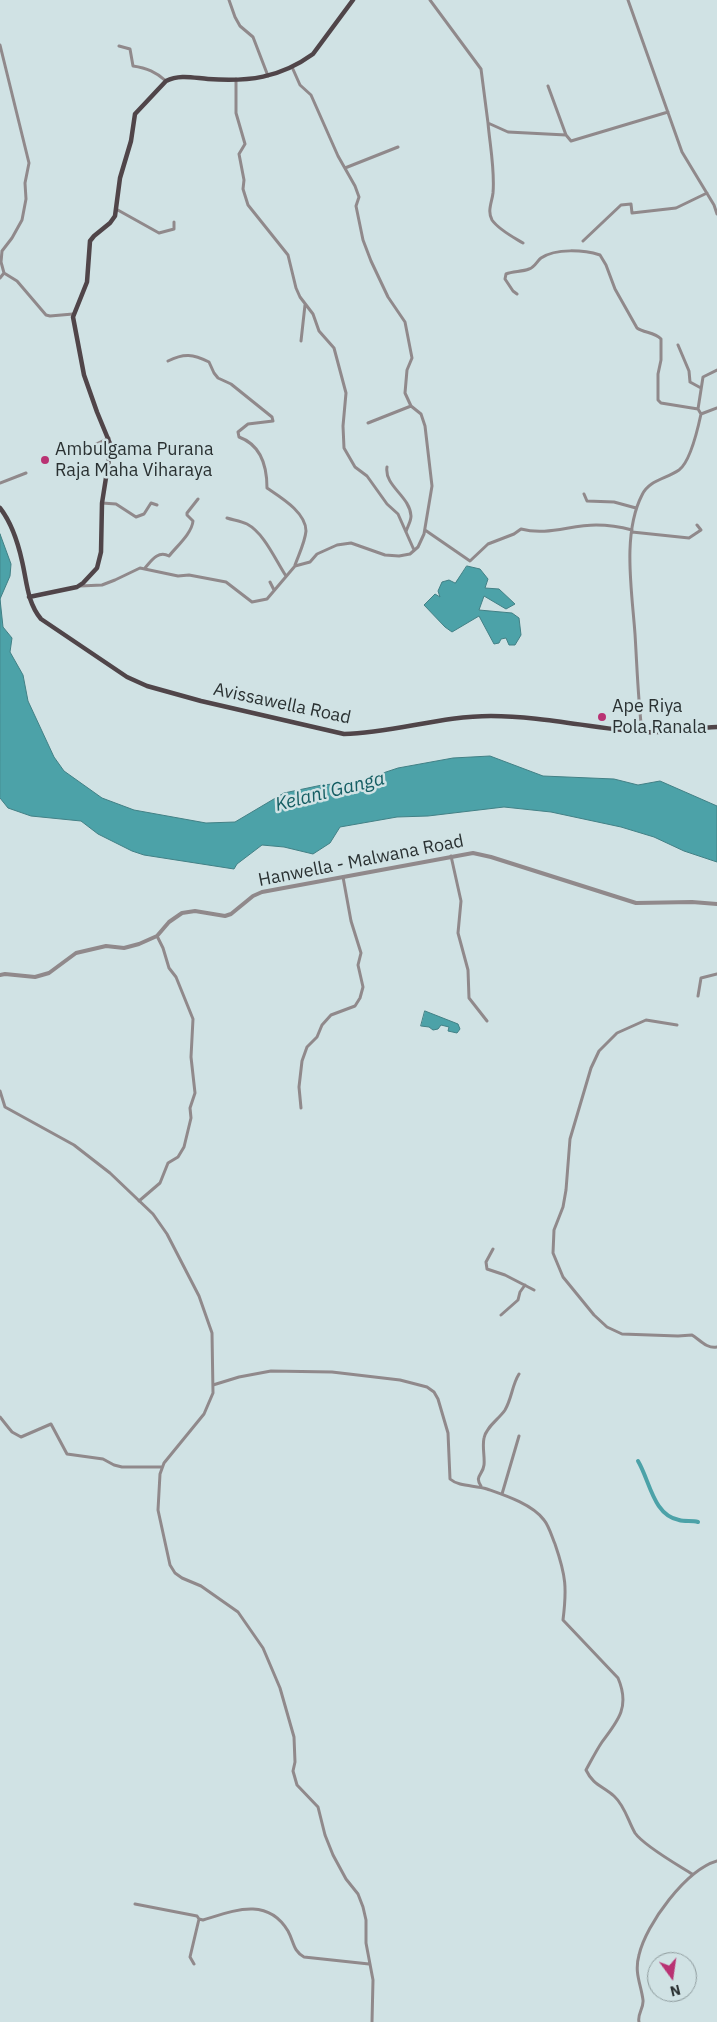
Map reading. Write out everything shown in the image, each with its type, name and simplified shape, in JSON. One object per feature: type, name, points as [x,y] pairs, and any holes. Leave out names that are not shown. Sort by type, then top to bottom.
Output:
[{"type":"main road","points":[[29,597],[77,587],[91,575],[99,561],[101,552],[102,503],[111,451],[109,438],[84,376],[73,314],[87,282],[90,241],[113,219],[120,178],[132,138],[135,114],[166,81],[181,77],[256,80],[292,66],[314,54],[353,0]]},
{"type":"main road","name":"Avissawella Road","points":[[0,508],[10,524],[22,560],[29,597],[34,611],[41,619],[127,677],[147,686],[198,700],[344,734],[441,720],[490,716],[518,717],[642,732],[679,732],[717,727]]},
{"type":"street","points":[[229,0],[240,26],[253,37],[268,76]]},
{"type":"street","points":[[430,0],[481,69],[493,177],[493,195],[490,205],[491,218],[498,227],[523,244]]},
{"type":"street","points":[[628,0],[682,152],[707,193],[716,204],[717,214]]},
{"type":"street","points":[[0,45],[28,163],[24,183],[26,199],[22,220],[2,251],[1,262],[4,273],[17,281],[46,315],[73,314]]},
{"type":"street","points":[[119,46],[130,49],[133,66],[146,68],[157,73],[166,81]]},
{"type":"street","points":[[292,66],[300,85],[311,95],[338,156],[346,168],[359,197],[356,206],[363,240],[388,297],[404,322],[412,358],[407,370],[405,393],[410,406],[421,414],[425,426],[432,468],[432,486],[424,530],[418,547],[410,554],[399,556],[385,555],[351,544],[337,544],[325,549],[310,562],[295,566]]},
{"type":"street","points":[[236,80],[236,113],[245,138],[245,144],[238,154],[244,180],[244,196],[252,212],[288,255],[296,288],[312,314],[319,331],[334,348],[342,372],[346,393],[342,426],[344,448],[355,467],[367,476],[387,504],[398,514],[414,550]]},
{"type":"street","points":[[548,86],[566,135],[571,141],[668,112]]},
{"type":"street","points":[[488,122],[508,132],[566,135]]},
{"type":"street","points":[[346,168],[398,148]]},
{"type":"street","points":[[583,241],[621,205],[630,204],[632,213],[676,208],[707,193]]},
{"type":"street","points":[[115,208],[159,233],[174,229],[174,222]]},
{"type":"street","points":[[517,294],[505,279],[506,274],[529,269],[541,258],[564,252],[585,250],[600,255],[615,288],[637,328],[642,332],[657,335],[661,339],[658,400],[661,403],[698,409]]},
{"type":"street","points":[[0,278],[4,273]]},
{"type":"street","points":[[301,341],[305,304]]},
{"type":"street","points":[[678,345],[689,371],[690,382],[701,388]]},
{"type":"street","points":[[77,587],[102,585],[136,568],[145,568],[178,576],[189,575],[226,582],[252,602],[267,599],[295,566],[306,532],[305,525],[291,504],[267,488],[266,465],[258,450],[245,439],[239,437],[238,432],[248,424],[273,421],[272,417],[231,384],[218,378],[210,362],[197,355],[179,355],[168,361]]},
{"type":"street","points":[[642,732],[630,580],[632,531],[636,508],[644,489],[680,469],[686,461],[701,414],[698,409],[703,377],[717,370]]},
{"type":"street","points":[[368,423],[410,406]]},
{"type":"street","points":[[701,414],[717,408]]},
{"type":"street","points":[[79,452],[109,438]]},
{"type":"street","points":[[387,466],[386,474],[388,480],[396,488],[411,513],[406,532]]},
{"type":"street","points":[[0,483],[26,473]]},
{"type":"street","points":[[584,494],[587,501],[614,502],[636,508]]},
{"type":"street","points":[[145,568],[160,554],[164,553],[169,556],[183,540],[193,524],[187,513],[198,499]]},
{"type":"street","points":[[102,503],[116,504],[136,517],[144,514],[151,503],[157,505]]},
{"type":"street","points":[[227,518],[246,523],[252,528],[286,576]]},
{"type":"street","points":[[424,530],[470,561],[488,544],[514,534],[521,529],[534,532],[558,531],[595,525],[689,538],[701,530],[698,526]]},
{"type":"street","points":[[270,582],[274,590]]},
{"type":"street","name":"Hanwella - Malwana Road","points":[[0,975],[35,977],[49,972],[76,953],[106,946],[124,948],[157,936],[169,922],[182,913],[195,911],[225,916],[231,914],[253,896],[262,892],[473,853],[636,903],[692,902],[717,904]]},
{"type":"street","points":[[451,856],[460,901],[458,933],[468,970],[470,998],[486,1021]]},
{"type":"street","points":[[301,1108],[299,1087],[302,1061],[307,1047],[317,1037],[322,1026],[331,1015],[355,1006],[360,998],[363,987],[358,965],[361,953],[352,922],[344,877]]},
{"type":"street","points":[[139,1201],[160,1182],[168,1163],[178,1157],[184,1147],[192,1118],[190,1108],[195,1093],[191,1057],[193,1019],[176,977],[169,968],[157,936]]},
{"type":"street","points":[[698,996],[701,978],[717,974]]},
{"type":"street","points":[[677,1025],[646,1020],[617,1033],[599,1051],[591,1068],[570,1139],[566,1190],[563,1207],[554,1230],[552,1253],[563,1278],[594,1315],[607,1327],[622,1334],[692,1335],[712,1348],[717,1347]]},
{"type":"street","points":[[0,1091],[5,1107],[74,1145],[110,1173],[153,1214],[167,1234],[199,1296],[212,1333],[213,1393],[204,1414],[177,1446],[160,1474],[158,1510],[170,1565],[182,1578],[201,1586],[238,1612],[263,1648],[280,1688],[294,1737],[295,1762],[293,1771],[297,1784],[318,1807],[325,1835],[333,1855],[346,1879],[358,1894],[363,1907],[366,1920],[366,1943],[373,1980],[372,2022]]},
{"type":"street","points":[[493,1249],[486,1262],[487,1268],[534,1290]]},
{"type":"street","points":[[501,1315],[518,1300],[520,1292],[525,1285]]},
{"type":"street","points":[[213,1385],[239,1377],[271,1371],[332,1372],[400,1380],[427,1387],[434,1392],[438,1399],[448,1433],[450,1479],[455,1483],[481,1487],[515,1498],[544,1520],[552,1536],[564,1571],[566,1590],[563,1620],[618,1678],[623,1689],[624,1701],[617,1724],[601,1744],[586,1770],[591,1780],[614,1796],[627,1814],[636,1833],[644,1841],[692,1874]]},
{"type":"street","points":[[481,1487],[478,1477],[484,1467],[484,1436],[504,1410],[519,1374]]},
{"type":"street","points":[[0,1417],[12,1432],[21,1437],[51,1424],[67,1454],[103,1459],[122,1467],[162,1468]]},
{"type":"street","points":[[502,1494],[520,1436]]},
{"type":"street","points":[[639,2022],[638,2016],[643,2002],[637,1980],[638,1955],[650,1928],[692,1874],[705,1864],[717,1861]]},
{"type":"street","points":[[135,1904],[197,1916],[203,1920],[244,1908],[264,1911],[274,1916],[283,1925],[296,1952],[304,1957],[369,1964]]},
{"type":"street","points":[[194,1964],[190,1957],[199,1919]]},
{"type":"water","points":[[0,534],[11,564],[10,576],[0,599]]},
{"type":"water","points":[[467,566],[480,569],[488,579],[485,588],[499,589],[515,604],[506,609],[484,596],[479,610],[512,613],[519,618],[521,635],[515,645],[509,645],[506,638],[494,644],[479,616],[452,632],[424,605],[435,594],[440,597],[438,591],[442,582],[449,580],[455,583]]},
{"type":"water","name":"Kelani Ganga","points":[[0,599],[3,627],[12,638],[10,652],[23,675],[28,701],[54,757],[64,771],[102,798],[134,810],[206,823],[235,822],[284,793],[322,785],[356,782],[398,768],[453,758],[490,756],[543,776],[614,779],[638,785],[660,781],[717,806],[717,862],[684,851],[654,837],[621,827],[551,812],[504,807],[428,816],[397,817],[340,827],[330,843],[313,854],[284,847],[262,845],[237,864],[234,869],[144,855],[98,834],[81,821],[31,816],[8,808],[0,798]]},
{"type":"water","points":[[425,1011],[458,1024],[460,1029],[457,1033],[448,1031],[449,1027],[441,1025],[438,1029],[433,1030],[429,1027],[421,1026]]},
{"type":"waterway","points":[[638,1461],[653,1496],[663,1511],[670,1517],[679,1520],[698,1522]]},
{"type":"place","name":"Ambulgama Purana Raja Maha Viharaya","points":[[45,460]]},
{"type":"place","name":"Ape Riya Pola Ranala","points":[[602,717]]}]
